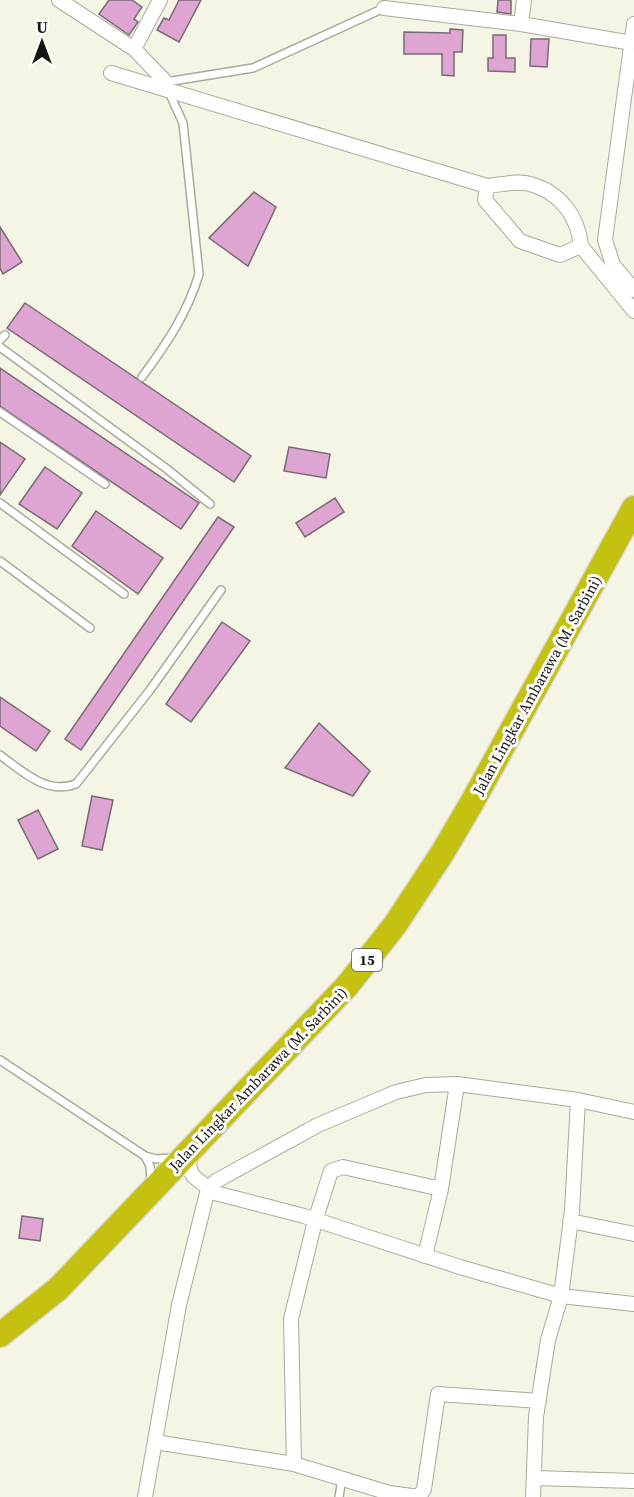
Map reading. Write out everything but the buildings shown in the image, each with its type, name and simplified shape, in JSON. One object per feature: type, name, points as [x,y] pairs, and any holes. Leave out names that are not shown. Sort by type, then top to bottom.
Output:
[{"type":"highway","name":"Jalan Lingkar Ambarawa (M. Sarbini)","points":[[0,1335],[58,1289],[154,1189],[190,1160],[347,986],[395,925],[443,852],[474,799],[634,508]]},
{"type":"street","points":[[59,0],[134,49],[167,86]]},
{"type":"street","points":[[134,49],[160,0]]},
{"type":"street","points":[[521,24],[524,0]]},
{"type":"street","points":[[384,8],[521,24],[632,44]]},
{"type":"street","points":[[634,24],[605,240],[612,265],[634,290]]},
{"type":"street","points":[[111,73],[167,86],[487,186],[529,183],[563,200],[579,229],[580,246],[634,311]]},
{"type":"street","points":[[487,186],[485,200],[520,241],[560,255],[580,246]]},
{"type":"street","points":[[425,1256],[441,1189],[457,1084]]},
{"type":"street","points":[[145,1497],[179,1305],[208,1189],[216,1181],[318,1125],[396,1092],[426,1085],[457,1084],[578,1100],[634,1112]]},
{"type":"street","points":[[533,1497],[539,1401],[548,1340],[561,1296],[570,1221],[578,1100]]},
{"type":"street","points":[[190,1160],[208,1189],[561,1296],[634,1304]]},
{"type":"street","points":[[294,1464],[291,1319],[315,1221],[331,1171],[335,1167],[441,1189]]},
{"type":"street","points":[[570,1221],[634,1234]]},
{"type":"street","points":[[155,1442],[294,1464],[389,1493],[419,1497],[424,1489],[438,1394],[539,1401]]},
{"type":"street","points":[[534,1478],[634,1481]]},
{"type":"lane","points":[[142,377],[181,319],[193,296],[199,274],[183,123],[167,86],[253,68],[384,8]]},
{"type":"lane","points":[[0,347],[167,469],[210,504]]},
{"type":"lane","points":[[0,411],[105,484]]},
{"type":"lane","points":[[0,503],[124,594]]},
{"type":"lane","points":[[0,561],[90,628]]},
{"type":"lane","points":[[0,755],[31,778],[54,788],[65,788],[76,784],[150,690],[221,590]]},
{"type":"lane","points":[[0,1060],[145,1156],[190,1160]]},
{"type":"lane","points":[[145,1156],[154,1189]]},
{"type":"lane","points":[[339,1497],[342,1478]]}]
